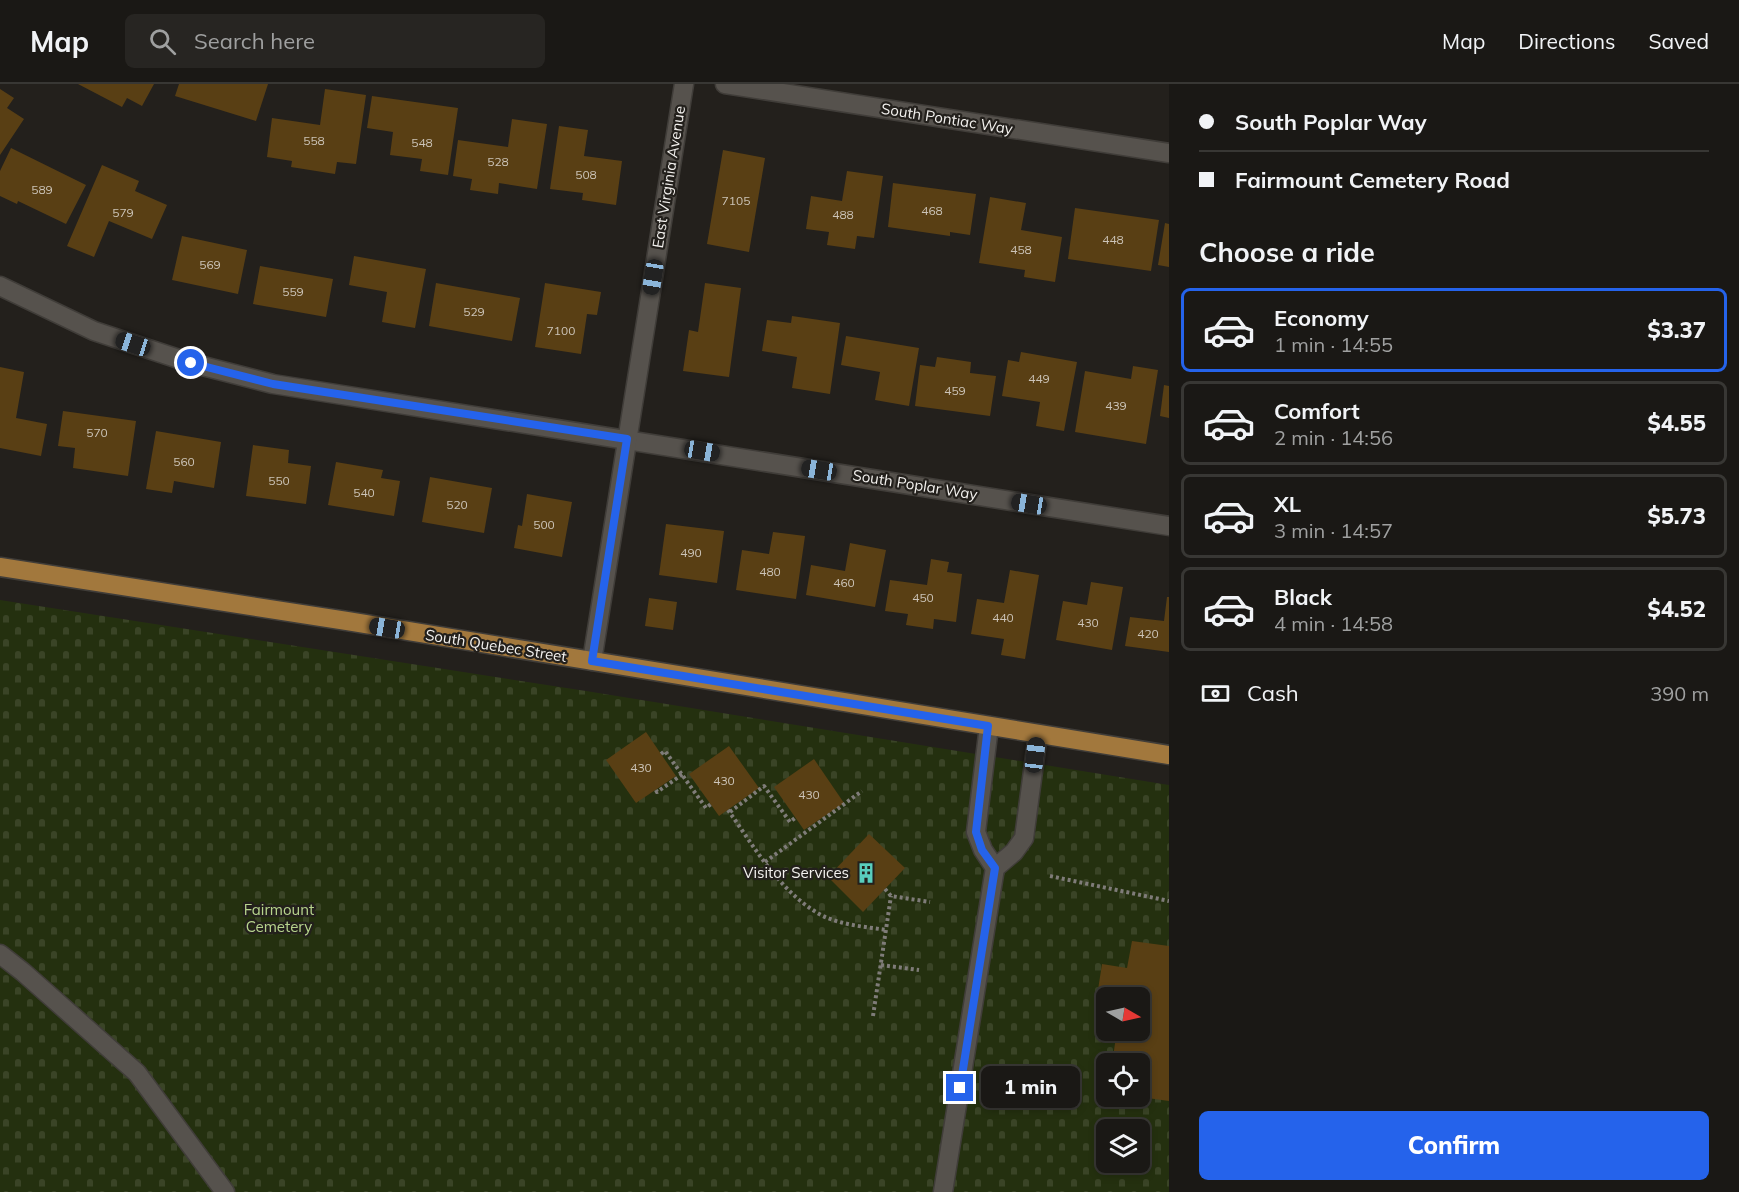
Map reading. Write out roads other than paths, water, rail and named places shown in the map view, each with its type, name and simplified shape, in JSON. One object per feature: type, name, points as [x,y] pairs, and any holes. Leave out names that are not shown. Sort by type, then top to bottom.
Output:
[{"type":"main road","name":"South Quebec Street","points":[[0,567],[1169,756]]},
{"type":"street","name":"East Virginia Avenue","points":[[592,661],[684,84]]},
{"type":"street","name":"South Pontiac Way","points":[[725,84],[1169,153]]},
{"type":"street","name":"South Poplar Way","points":[[0,286],[94,331],[191,363],[273,384],[1169,526]]},
{"type":"street","points":[[988,726],[976,832],[982,850],[995,868]]},
{"type":"street","points":[[943,1192],[995,868],[1014,852],[1024,838],[1038,734]]},
{"type":"street","points":[[0,954],[137,1072],[225,1192]]},
{"type":"place","name":"Visitor Services","points":[[866,873]]},
{"type":"park label","name":"Fairmount Cemetery","points":[[279,918]]}]
